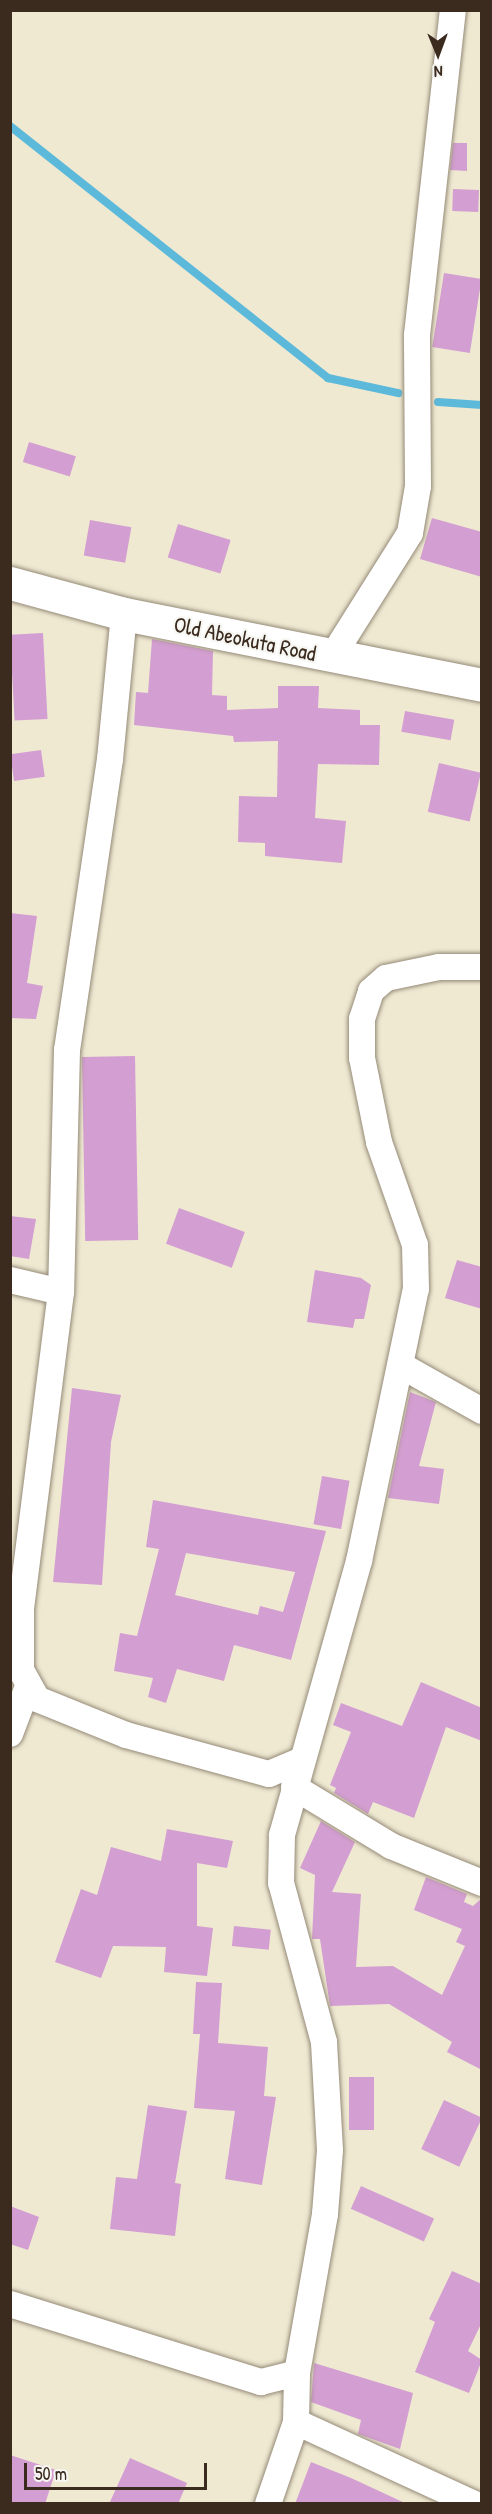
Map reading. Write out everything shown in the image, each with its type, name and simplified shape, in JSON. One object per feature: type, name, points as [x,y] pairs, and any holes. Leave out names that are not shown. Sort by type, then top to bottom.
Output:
[{"type":"highway","name":"Old Abeokuta Road","points":[[10,583],[124,614],[482,685]]},
{"type":"street","points":[[332,657],[410,533],[418,486],[417,335],[453,10]]},
{"type":"street","points":[[10,1734],[27,1689],[18,1643],[61,1292],[67,1050],[110,759],[124,614]]},
{"type":"street","points":[[268,2504],[296,2422],[297,2373],[325,2214],[330,2150],[324,2042],[282,1883],[282,1835],[358,1561],[388,1405],[402,1366],[416,1289],[416,1245],[379,1142],[362,1058],[362,1018],[371,991],[386,978],[439,967],[482,967]]},
{"type":"street","points":[[10,1280],[61,1292]]},
{"type":"street","points":[[402,1366],[482,1411]]},
{"type":"street","points":[[27,1689],[57,1711],[269,1774],[302,1761]]},
{"type":"street","points":[[294,1787],[391,1846],[482,1883]]},
{"type":"street","points":[[10,2304],[261,2382],[297,2373]]},
{"type":"street","points":[[296,2422],[474,2504]]},
{"type":"building","points":[[453,143],[467,143],[467,171],[450,170]]},
{"type":"building","points":[[453,189],[479,190],[478,212],[452,211]]},
{"type":"building","points":[[444,273],[482,279],[470,353],[432,347]]},
{"type":"building","points":[[29,442],[76,456],[70,476],[23,462]]},
{"type":"building","points":[[432,518],[482,532],[482,577],[420,559]]},
{"type":"building","points":[[90,520],[131,527],[125,563],[84,555]]},
{"type":"building","points":[[178,524],[231,540],[220,574],[168,557]]},
{"type":"building","points":[[43,633],[48,719],[15,721],[10,635]]},
{"type":"building","points":[[152,639],[213,651],[212,695],[227,696],[227,710],[278,708],[278,686],[319,686],[318,708],[360,710],[360,725],[380,725],[379,765],[318,764],[315,818],[346,821],[342,863],[265,856],[265,843],[238,842],[239,796],[277,797],[278,741],[234,742],[233,736],[134,725],[136,692],[148,693]]},
{"type":"building","points":[[405,711],[454,720],[451,740],[401,732]]},
{"type":"building","points":[[41,750],[45,777],[14,781],[10,754]]},
{"type":"building","points":[[439,763],[481,773],[470,821],[428,812]]},
{"type":"building","points":[[10,913],[37,916],[27,983],[43,986],[36,1019],[10,1018]]},
{"type":"building","points":[[135,1056],[138,1240],[85,1241],[82,1057]]},
{"type":"building","points":[[179,1208],[245,1232],[232,1268],[166,1244]]},
{"type":"building","points":[[10,1216],[36,1219],[29,1259],[10,1256]]},
{"type":"building","points":[[457,1260],[482,1267],[482,1309],[445,1298]]},
{"type":"building","points":[[315,1270],[361,1278],[371,1285],[364,1319],[355,1319],[353,1328],[307,1322]]},
{"type":"building","points":[[72,1388],[121,1395],[111,1442],[102,1585],[53,1582]]},
{"type":"building","points":[[410,1392],[436,1402],[419,1466],[444,1469],[439,1504],[388,1498]]},
{"type":"building","points":[[322,1476],[350,1481],[341,1529],[313,1524]]},
{"type":"building","points":[[153,1500],[326,1531],[291,1660],[234,1645],[224,1681],[177,1669],[166,1703],[148,1697],[153,1678],[114,1671],[120,1633],[137,1636],[159,1549],[146,1547]],"holes":[[[186,1553],[295,1572],[283,1612],[260,1606],[258,1615],[175,1595]]]},
{"type":"building","points":[[421,1682],[482,1708],[482,1741],[446,1727],[414,1818],[373,1802],[368,1814],[334,1793],[336,1788],[330,1785],[351,1732],[333,1725],[341,1703],[402,1726]]},
{"type":"building","points":[[321,1821],[355,1842],[332,1892],[361,1894],[356,1967],[393,1966],[442,1995],[465,1946],[456,1942],[462,1929],[414,1910],[426,1877],[467,1894],[464,1902],[473,1906],[482,1898],[482,2070],[447,2052],[452,2042],[389,2004],[330,2006],[320,1939],[312,1939],[315,1875],[300,1868]]},
{"type":"building","points":[[167,1829],[233,1841],[227,1868],[197,1863],[197,1926],[213,1928],[207,1976],[164,1972],[166,1947],[113,1946],[101,1978],[55,1962],[81,1889],[97,1895],[111,1847],[161,1861]]},
{"type":"building","points":[[234,1926],[271,1930],[269,1950],[232,1946]]},
{"type":"building","points":[[196,1982],[222,1983],[218,2043],[268,2047],[264,2096],[276,2097],[262,2185],[225,2179],[235,2111],[194,2108],[200,2034],[193,2034]]},
{"type":"building","points":[[349,2077],[374,2077],[374,2130],[349,2130]]},
{"type":"building","points":[[444,2100],[482,2118],[459,2167],[421,2149]]},
{"type":"building","points":[[148,2105],[187,2111],[175,2183],[181,2184],[175,2236],[110,2229],[116,2177],[137,2179]]},
{"type":"building","points":[[361,2186],[434,2219],[424,2241],[351,2209]]},
{"type":"building","points":[[10,2206],[39,2217],[28,2250],[10,2244]]},
{"type":"building","points":[[452,2271],[482,2284],[482,2322],[468,2351],[482,2360],[469,2393],[415,2372],[435,2322],[429,2319]]},
{"type":"building","points":[[314,2363],[413,2393],[400,2449],[358,2434],[361,2420],[311,2402]]},
{"type":"building","points":[[10,2455],[56,2470],[45,2504],[10,2504]]},
{"type":"building","points":[[130,2458],[187,2483],[178,2504],[109,2504]]},
{"type":"building","points":[[311,2462],[351,2478],[407,2504],[295,2504]]},
{"type":"waterway","points":[[10,126],[328,378],[398,393]]},
{"type":"waterway","points":[[438,402],[482,405]]}]
